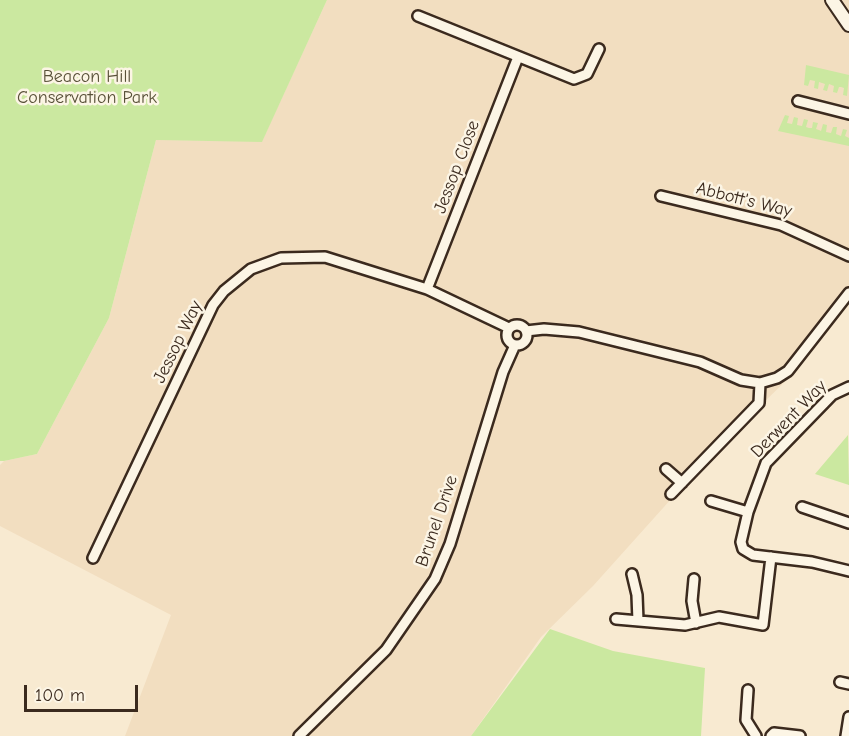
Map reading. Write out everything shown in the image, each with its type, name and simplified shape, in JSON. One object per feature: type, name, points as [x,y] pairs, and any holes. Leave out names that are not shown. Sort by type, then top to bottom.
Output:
[{"type":"street","points":[[832,0],[849,25]]},
{"type":"street","points":[[418,16],[565,76],[579,79],[591,69],[598,49]]},
{"type":"street","name":"Jessop Close","points":[[427,289],[518,57]]},
{"type":"street","points":[[798,101],[849,114]]},
{"type":"street","name":"Abbott's Way","points":[[661,196],[781,225],[849,256]]},
{"type":"street","name":"Jessop Way","points":[[93,558],[205,321],[224,291],[238,278],[271,261],[312,256],[337,260],[427,289],[509,328]]},
{"type":"street","points":[[526,330],[524,342],[515,345],[507,336],[509,328],[518,325],[526,330],[579,332],[700,362],[741,380],[760,383],[777,378],[788,371],[849,293]]},
{"type":"street","name":"Brunel Drive","points":[[299,736],[386,650],[435,579],[450,544],[503,372],[515,345]]},
{"type":"street","points":[[671,494],[759,403],[760,383]]},
{"type":"street","name":"Derwent Way","points":[[771,557],[753,555],[743,549],[742,533],[766,463],[832,394],[849,387]]},
{"type":"street","points":[[666,470],[682,483]]},
{"type":"street","points":[[711,501],[748,512]]},
{"type":"street","points":[[802,507],[849,523]]},
{"type":"street","points":[[616,618],[685,625],[719,617],[763,625],[771,557],[812,562],[849,571]]},
{"type":"street","points":[[632,573],[637,595],[638,621]]},
{"type":"street","points":[[694,579],[692,601],[696,623]]},
{"type":"street","points":[[748,690],[746,720],[756,736]]},
{"type":"street","points":[[846,736],[849,717]]},
{"type":"street","points":[[771,736],[774,733],[800,736]]},
{"type":"shaded area","points":[[327,0],[849,0],[849,294],[799,368],[716,449],[593,586],[541,637],[471,736],[125,736],[171,615],[0,526],[0,465],[4,461],[37,454],[109,318],[156,140],[262,141]]},
{"type":"green space","name":"Beacon Hill Conservation Park","points":[[0,0],[327,0],[262,142],[156,140],[109,318],[37,454],[4,461],[0,461]]},
{"type":"green space","points":[[806,65],[849,75],[847,96],[843,95],[844,88],[841,87],[837,93],[833,92],[834,86],[829,84],[827,91],[823,90],[825,84],[819,82],[818,89],[814,88],[815,81],[810,80],[808,86],[804,85]]},
{"type":"green space","points":[[785,115],[789,116],[787,123],[792,124],[794,117],[798,118],[797,125],[802,126],[804,119],[808,120],[806,127],[809,128],[812,128],[813,122],[818,123],[816,129],[821,131],[823,124],[827,125],[826,132],[831,133],[833,127],[837,127],[836,134],[841,136],[843,129],[847,130],[845,136],[849,138],[849,146],[778,131]]},
{"type":"green space","points":[[848,435],[849,485],[815,474]]},
{"type":"green space","points":[[550,629],[613,651],[705,668],[701,736],[471,736]]}]
